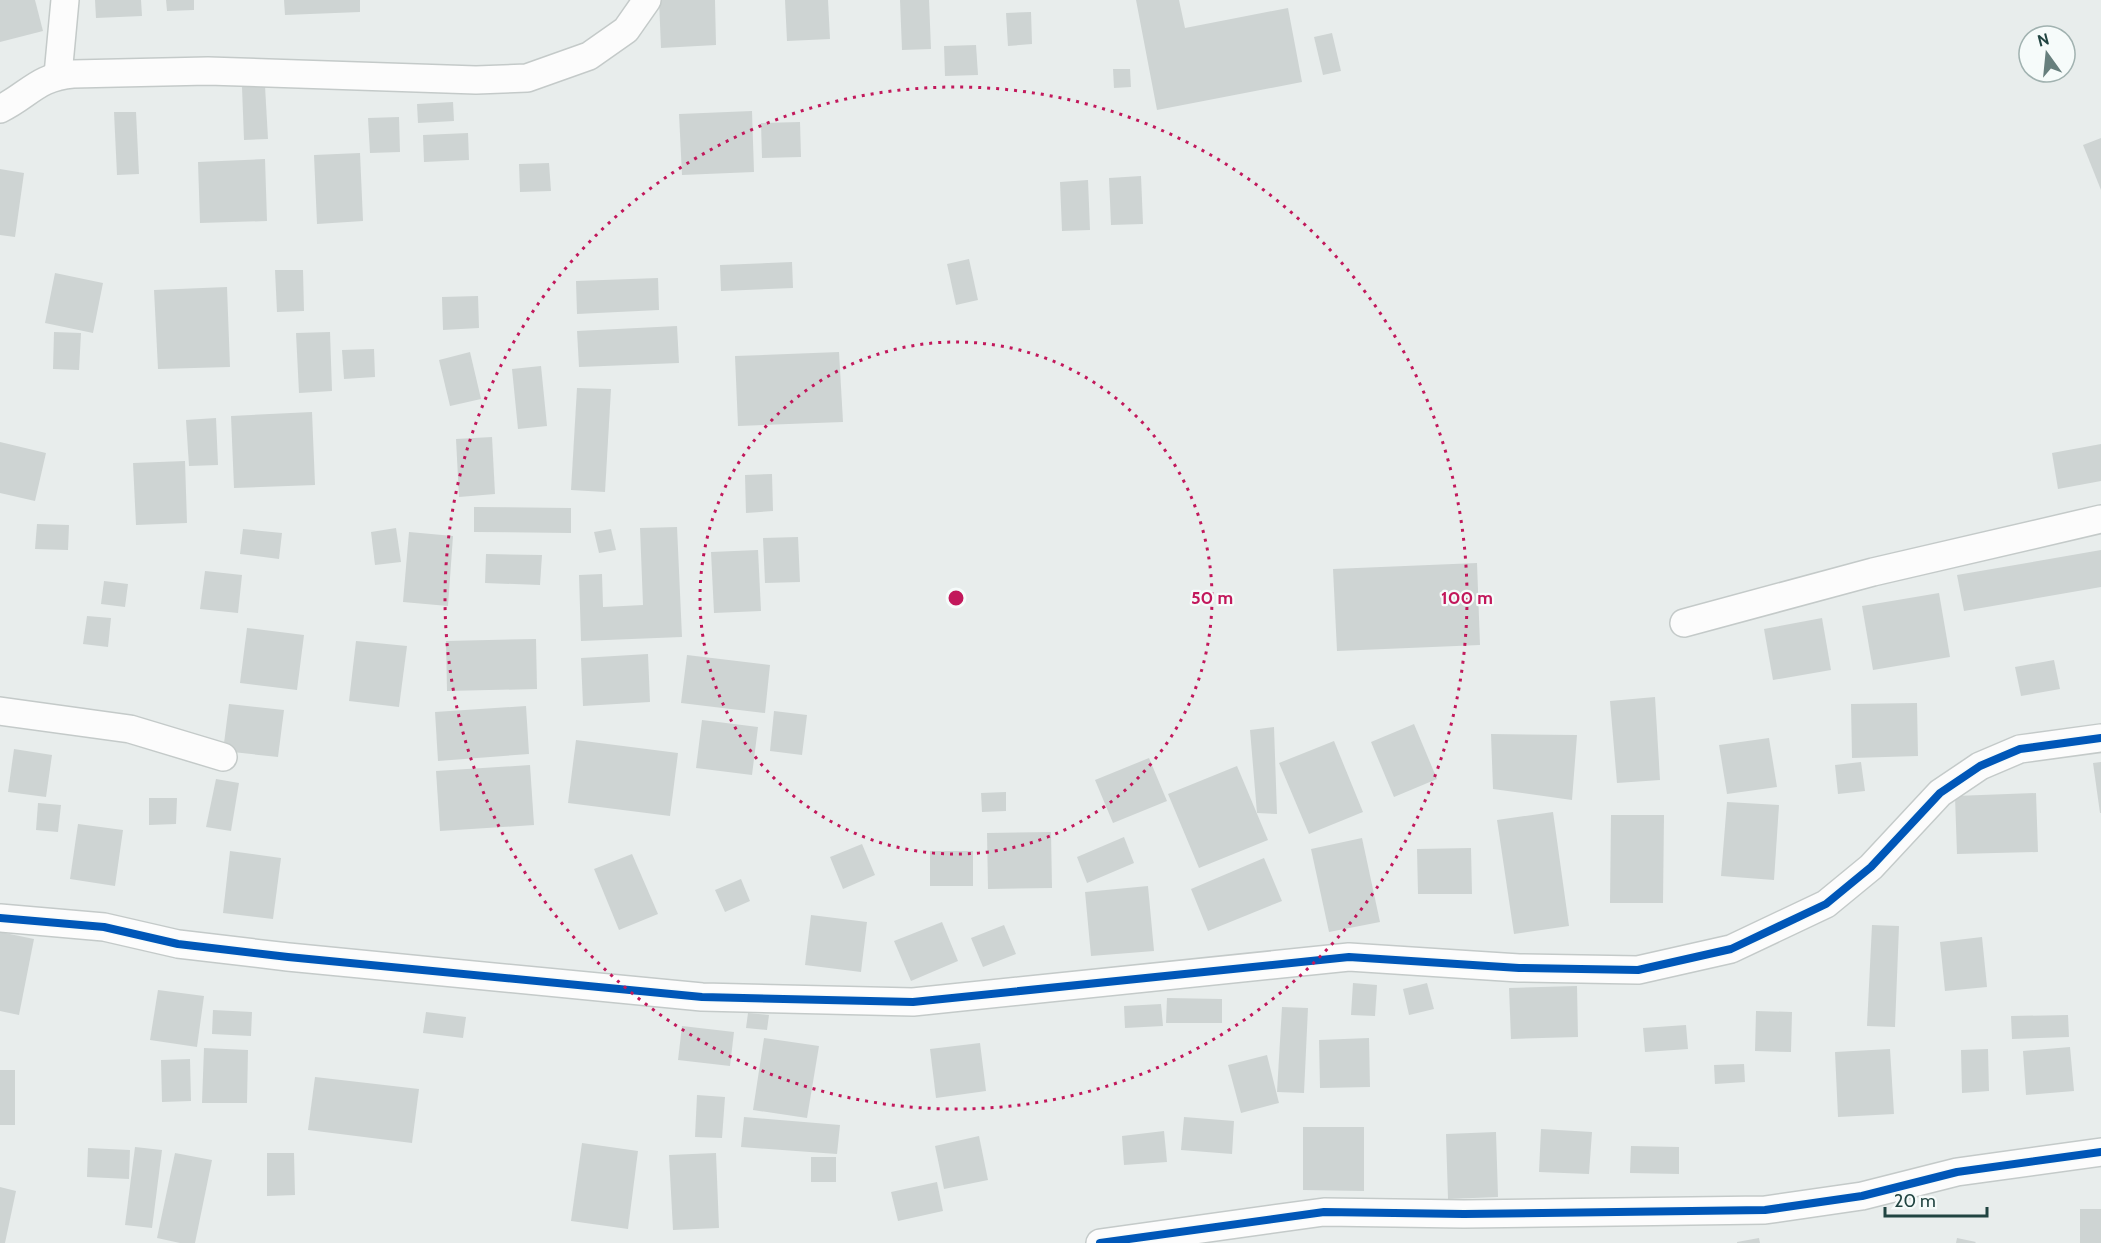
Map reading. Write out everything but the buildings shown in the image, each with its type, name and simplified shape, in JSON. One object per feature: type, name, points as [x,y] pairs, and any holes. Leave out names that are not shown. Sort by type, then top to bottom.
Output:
[{"type":"street","points":[[58,75],[65,0]]},
{"type":"street","points":[[0,109],[14,102],[43,80],[58,75],[208,71],[476,80],[527,78],[588,56],[626,30],[647,0]]},
{"type":"street","points":[[1684,623],[1873,572],[2101,519]]},
{"type":"street","points":[[0,711],[130,729],[223,757]]},
{"type":"street","points":[[0,918],[104,927],[178,944],[277,956],[702,998],[913,1002],[1350,957],[1519,968],[1638,970],[1731,949],[1826,904],[1871,867],[1940,793],[1980,766],[2020,748],[2101,738]]},
{"type":"street","points":[[1100,1243],[1324,1212],[1476,1214],[1765,1210],[1862,1196],[1956,1172],[2101,1152]]},
{"type":"cycle path","points":[[0,918],[104,927],[178,944],[288,957],[702,997],[913,1002],[1349,957],[1519,968],[1638,970],[1731,949],[1826,904],[1871,867],[1940,793],[1980,766],[2020,749],[2101,738]]},
{"type":"cycle path","points":[[1100,1243],[1324,1212],[1464,1214],[1765,1210],[1862,1196],[1957,1172],[2101,1152]]}]
